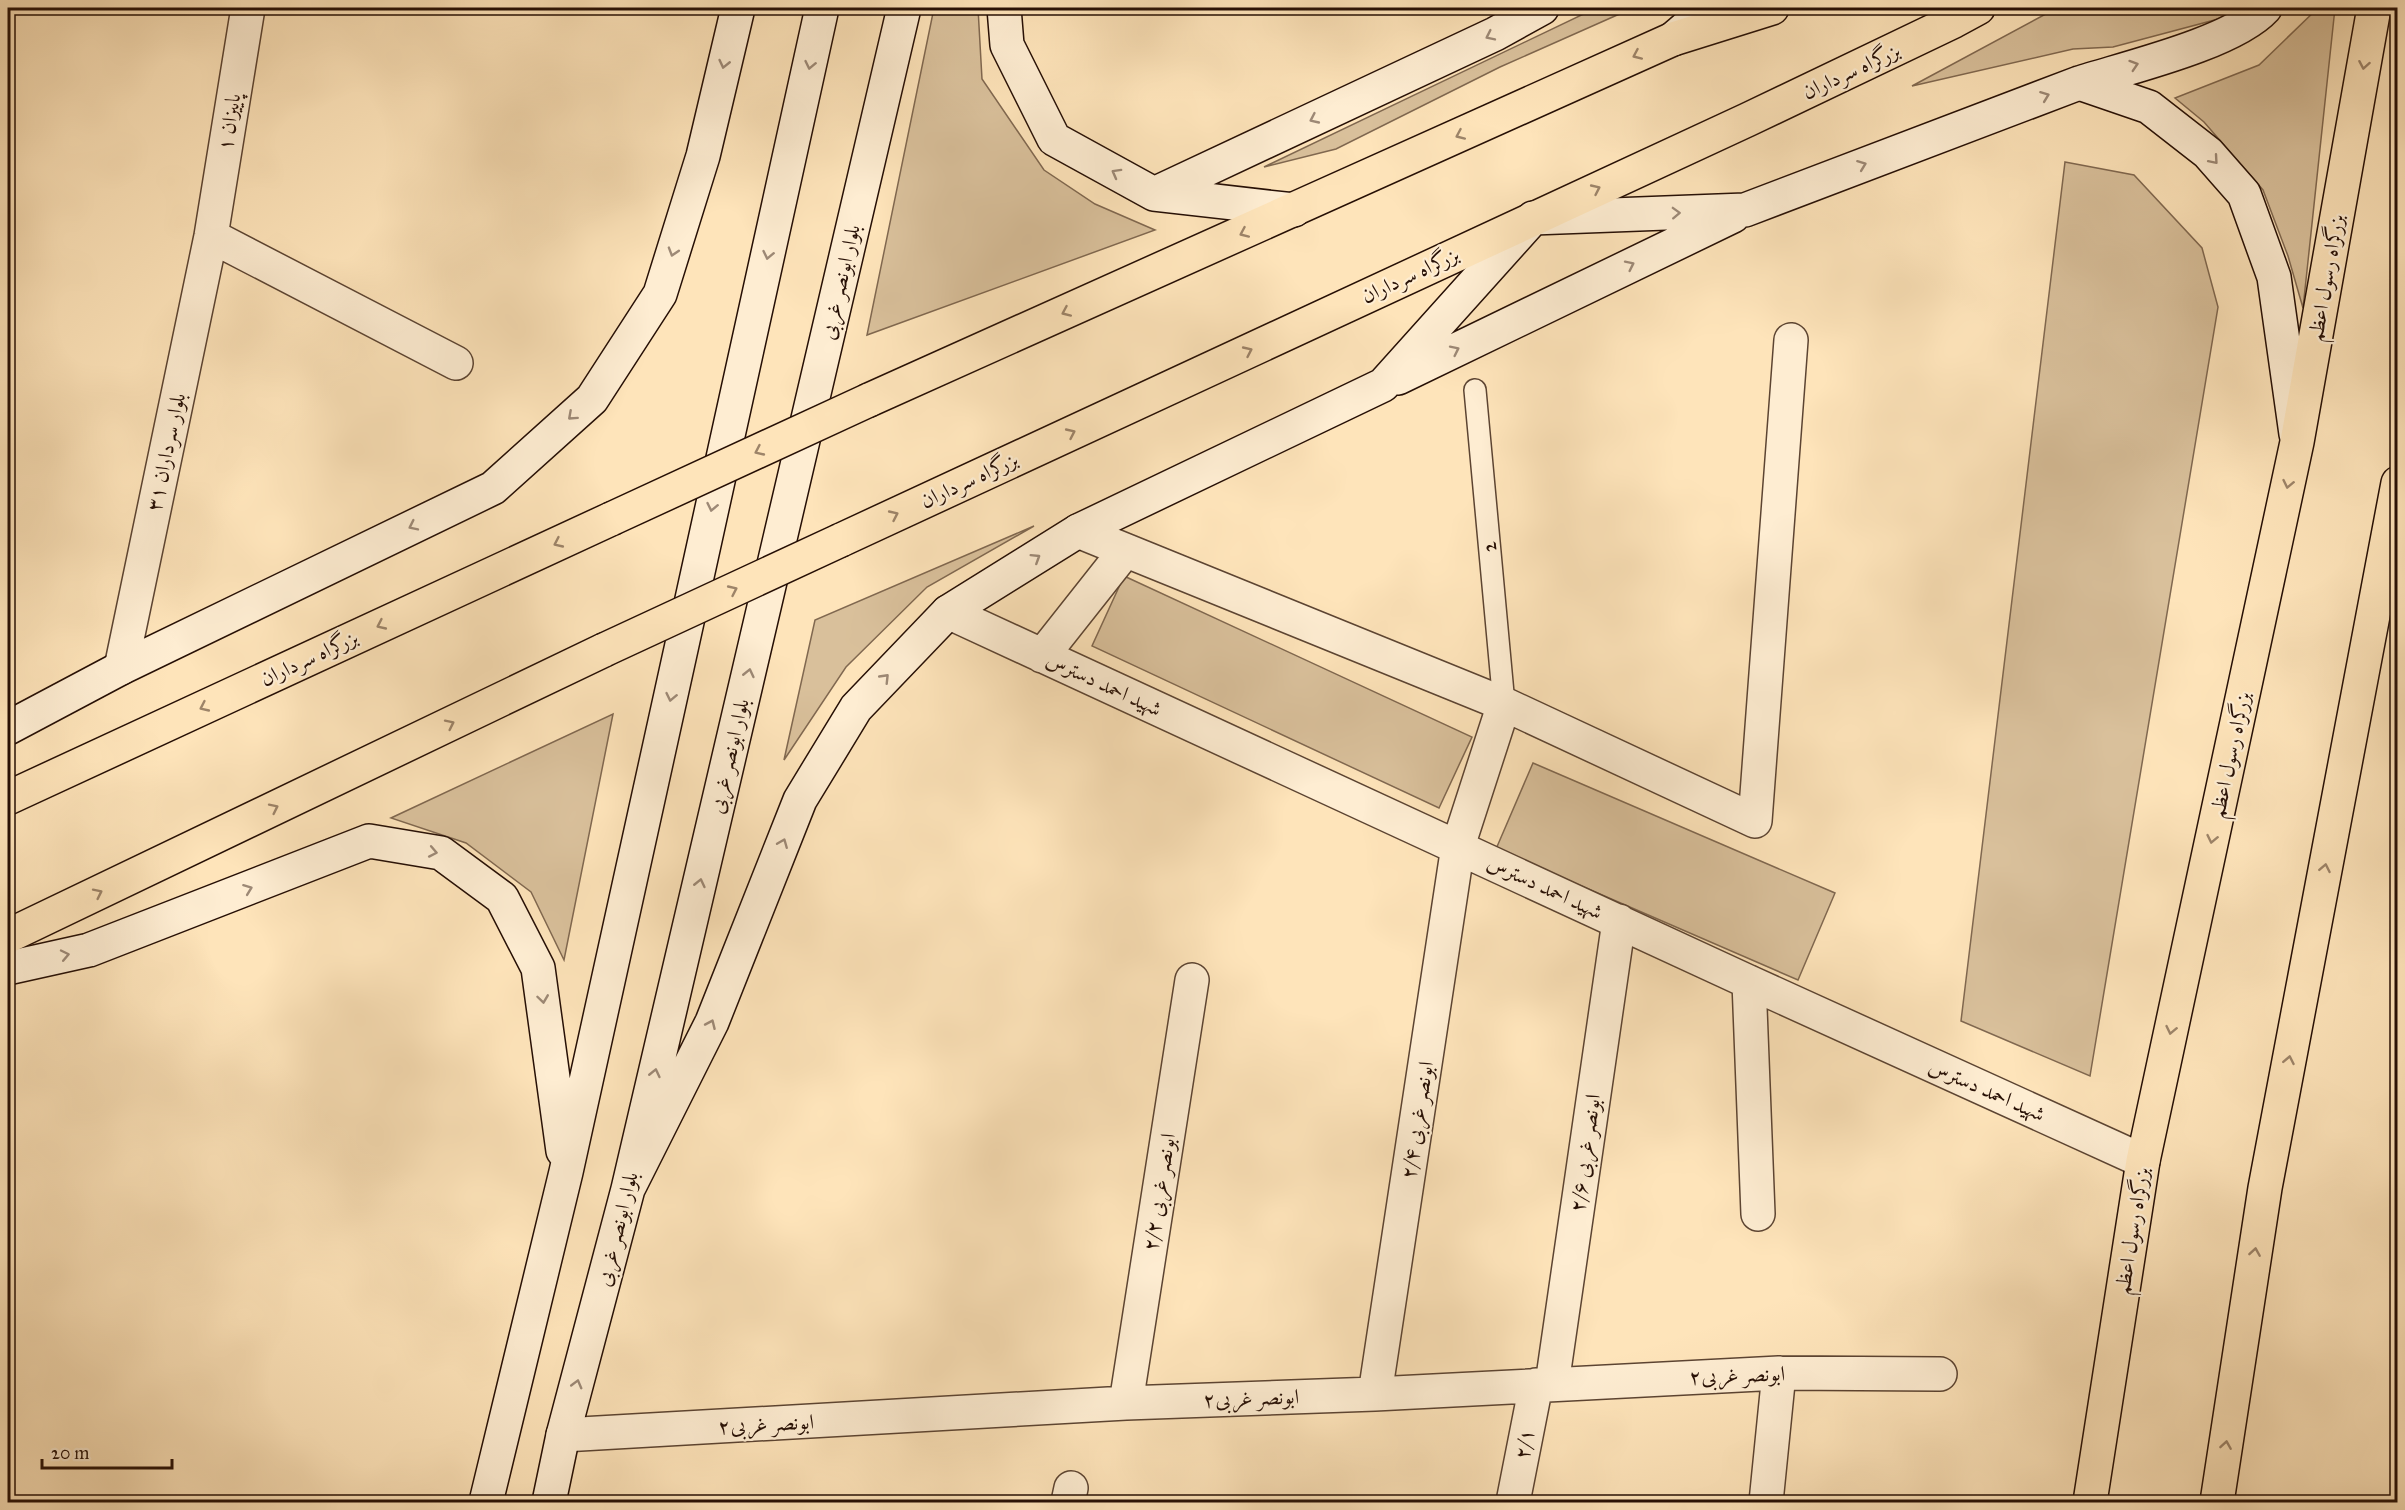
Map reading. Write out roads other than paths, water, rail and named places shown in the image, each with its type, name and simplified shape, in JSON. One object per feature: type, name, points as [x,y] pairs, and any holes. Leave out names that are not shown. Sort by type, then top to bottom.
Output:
[{"type":"highway","points":[[1294,210],[1673,39],[1772,8]]},
{"type":"highway","name":"بزرگراه سرداران","points":[[8,936],[604,650],[1757,115],[1978,8]]},
{"type":"highway","name":"بزرگراه رسول اعظم","points":[[2090,1503],[2143,1161],[2297,442],[2374,8]]},
{"type":"highway","name":"بزرگراه سرداران","points":[[8,798],[869,400],[1294,210]]},
{"type":"highway","points":[[2217,1503],[2265,1188],[2397,483]]},
{"type":"main road","name":"پاییزان ۱","points":[[211,236],[248,8]]},
{"type":"main road","points":[[8,729],[121,668],[493,488],[592,399],[660,294],[703,156],[738,8]]},
{"type":"main road","points":[[486,1503],[566,1172],[822,8]]},
{"type":"main road","name":"بلوار ابونصر غربی","points":[[549,1503],[563,1435],[628,1189],[904,8]]},
{"type":"main road","points":[[1004,8],[1007,45],[1053,139],[1154,194],[1294,210]]},
{"type":"main road","points":[[1154,194],[1495,34],[1542,8]]},
{"type":"main road","points":[[1673,39],[1709,8]]},
{"type":"main road","points":[[628,1189],[712,1023],[800,800],[856,708],[948,612],[1078,531],[1745,210],[2079,83],[2208,42],[2257,16],[2265,8]]},
{"type":"main road","points":[[2079,83],[2149,107],[2208,153],[2244,194],[2274,277],[2297,442]]},
{"type":"main road","points":[[1383,385],[1533,218],[1745,210]]},
{"type":"main road","points":[[211,236],[456,363]]},
{"type":"main road","name":"بلوار سرداران ۳۱","points":[[121,668],[211,236]]},
{"type":"main road","points":[[1078,531],[1504,704],[1755,821],[1791,340]]},
{"type":"main road","points":[[1042,656],[1125,550]]},
{"type":"main road","name":"شهید احمد دسترس","points":[[948,612],[1749,982],[2143,1161]]},
{"type":"main road","name":"ابونصر غربی ۲/۴","points":[[1375,1394],[1458,846],[1504,704]]},
{"type":"main road","points":[[8,968],[90,950],[369,841],[441,853],[502,898],[538,968],[566,1172]]},
{"type":"main road","name":"ابونصر غربی ۲/۶","points":[[1544,1385],[1619,921]]},
{"type":"main road","name":"ابونصر غربی ۲/۲","points":[[1126,1403],[1192,980]]},
{"type":"main road","points":[[1749,982],[1758,1214]]},
{"type":"main road","points":[[1766,1503],[1779,1373]]},
{"type":"main road","name":"۲ابونصر غربی","points":[[563,1435],[1126,1403],[1375,1394],[1779,1373],[1940,1374]]},
{"type":"main road","name":"۲/۱","points":[[1513,1503],[1544,1385]]},
{"type":"lane","name":"2","points":[[1475,390],[1504,704]]}]
